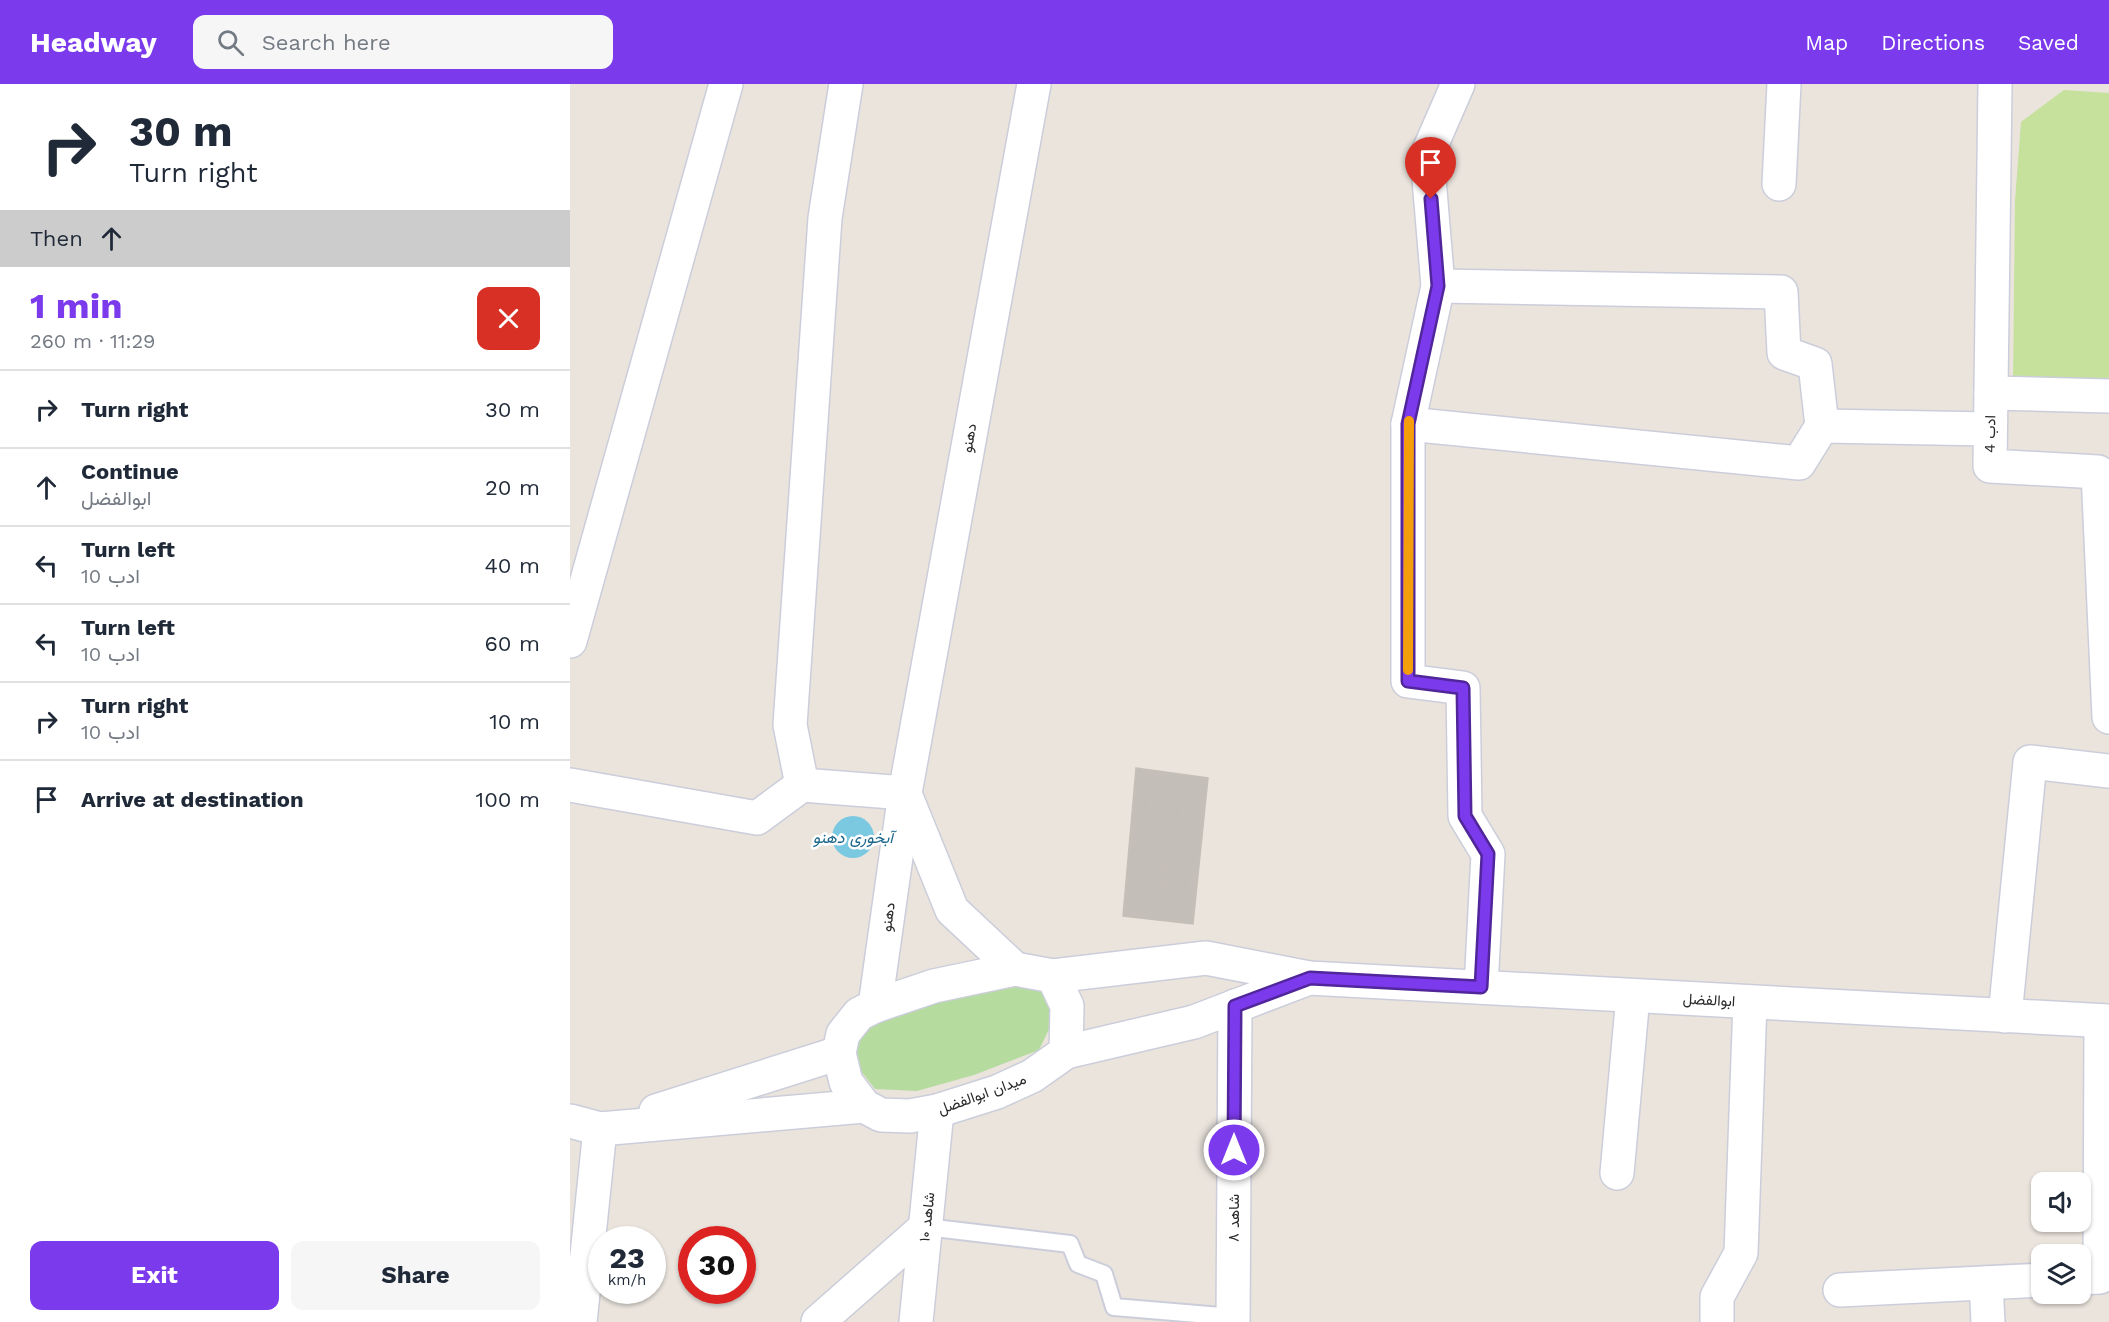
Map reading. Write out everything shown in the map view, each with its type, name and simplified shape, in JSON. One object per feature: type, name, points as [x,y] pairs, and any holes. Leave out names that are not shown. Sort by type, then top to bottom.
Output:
[{"type":"street","points":[[571,636],[726,84]]},
{"type":"street","points":[[802,785],[790,724],[825,218],[846,84]]},
{"type":"street","name":"دهنو","points":[[875,1006],[905,793],[1034,84]]},
{"type":"street","points":[[1458,84],[1427,155],[1438,286],[1408,424],[1408,681],[1463,688],[1465,816],[1488,854],[1481,987]]},
{"type":"street","points":[[1779,184],[1784,84]]},
{"type":"street","name":"ادب 4","points":[[1995,84],[1990,466],[2098,472],[2109,717]]},
{"type":"street","points":[[1408,424],[1799,463],[1821,426],[1815,364],[1784,353],[1781,292],[1438,286]]},
{"type":"street","points":[[1991,393],[2109,396]]},
{"type":"street","points":[[1821,426],[1990,429]]},
{"type":"street","points":[[2005,1016],[2030,762],[2109,771]]},
{"type":"street","points":[[570,785],[757,818],[802,785],[905,793],[952,910],[1015,969]]},
{"type":"street","name":"ابوالفضل","points":[[1053,976],[1206,958],[1310,978],[2105,1021]]},
{"type":"street","points":[[864,1106],[846,1082],[839,1053],[843,1034],[860,1014],[875,1006],[934,986],[1015,969],[1053,976],[1067,1006],[1066,1052],[1194,1022],[1310,978]]},
{"type":"street","points":[[1617,1173],[1633,996]]},
{"type":"street","points":[[1717,1322],[1718,1297],[1741,1253],[1750,1002]]},
{"type":"street","name":"شاهد ۸","points":[[1233,1319],[1235,1006]]},
{"type":"street","points":[[2091,1277],[2100,1277],[2105,1021]]},
{"type":"street","name":"میدان ابوالفضل","points":[[864,1106],[881,1115],[910,1116],[938,1111],[997,1092],[1032,1076],[1066,1052]]},
{"type":"street","points":[[585,1125],[839,1053]]},
{"type":"street","points":[[585,1125],[864,1106]]},
{"type":"street","name":"شاهد ۱۰","points":[[916,1322],[938,1111]]},
{"type":"street","points":[[580,1322],[585,1125]]},
{"type":"street","points":[[818,1322],[926,1227]]},
{"type":"street","points":[[1840,1290],[2031,1281]]},
{"type":"street","points":[[1986,1283],[1988,1322]]},
{"type":"lane","points":[[926,1227],[1070,1244],[1078,1264],[1104,1274],[1114,1307],[1233,1319]]},
{"type":"green space","points":[[2064,90],[2109,93],[2109,384],[2013,382],[2015,201],[2021,122]]},
{"type":"green space","points":[[1017,976],[1041,987],[1054,1019],[1039,1050],[974,1075],[917,1091],[875,1089],[861,1071],[854,1036],[865,1023]]},
{"type":"water","name":"آبخوری دهنو","points":[[853,816],[868,822],[874,837],[868,852],[853,858],[838,852],[832,837],[838,822]]},
{"type":"building","points":[[1136,768],[1208,778],[1193,924],[1123,916]]},
{"type":"building","points":[[1152,796],[1184,805],[1178,871],[1146,863]]},
{"type":"building","points":[[1167,868],[1192,873],[1186,915],[1162,911]]},
{"type":"slow traffic","points":[[1408,670],[1409,421]]},
{"type":"route","points":[[1234,1150],[1235,1006],[1310,978],[1481,987],[1488,854],[1465,816],[1463,688],[1408,681],[1408,424],[1438,286],[1431,199]]}]
